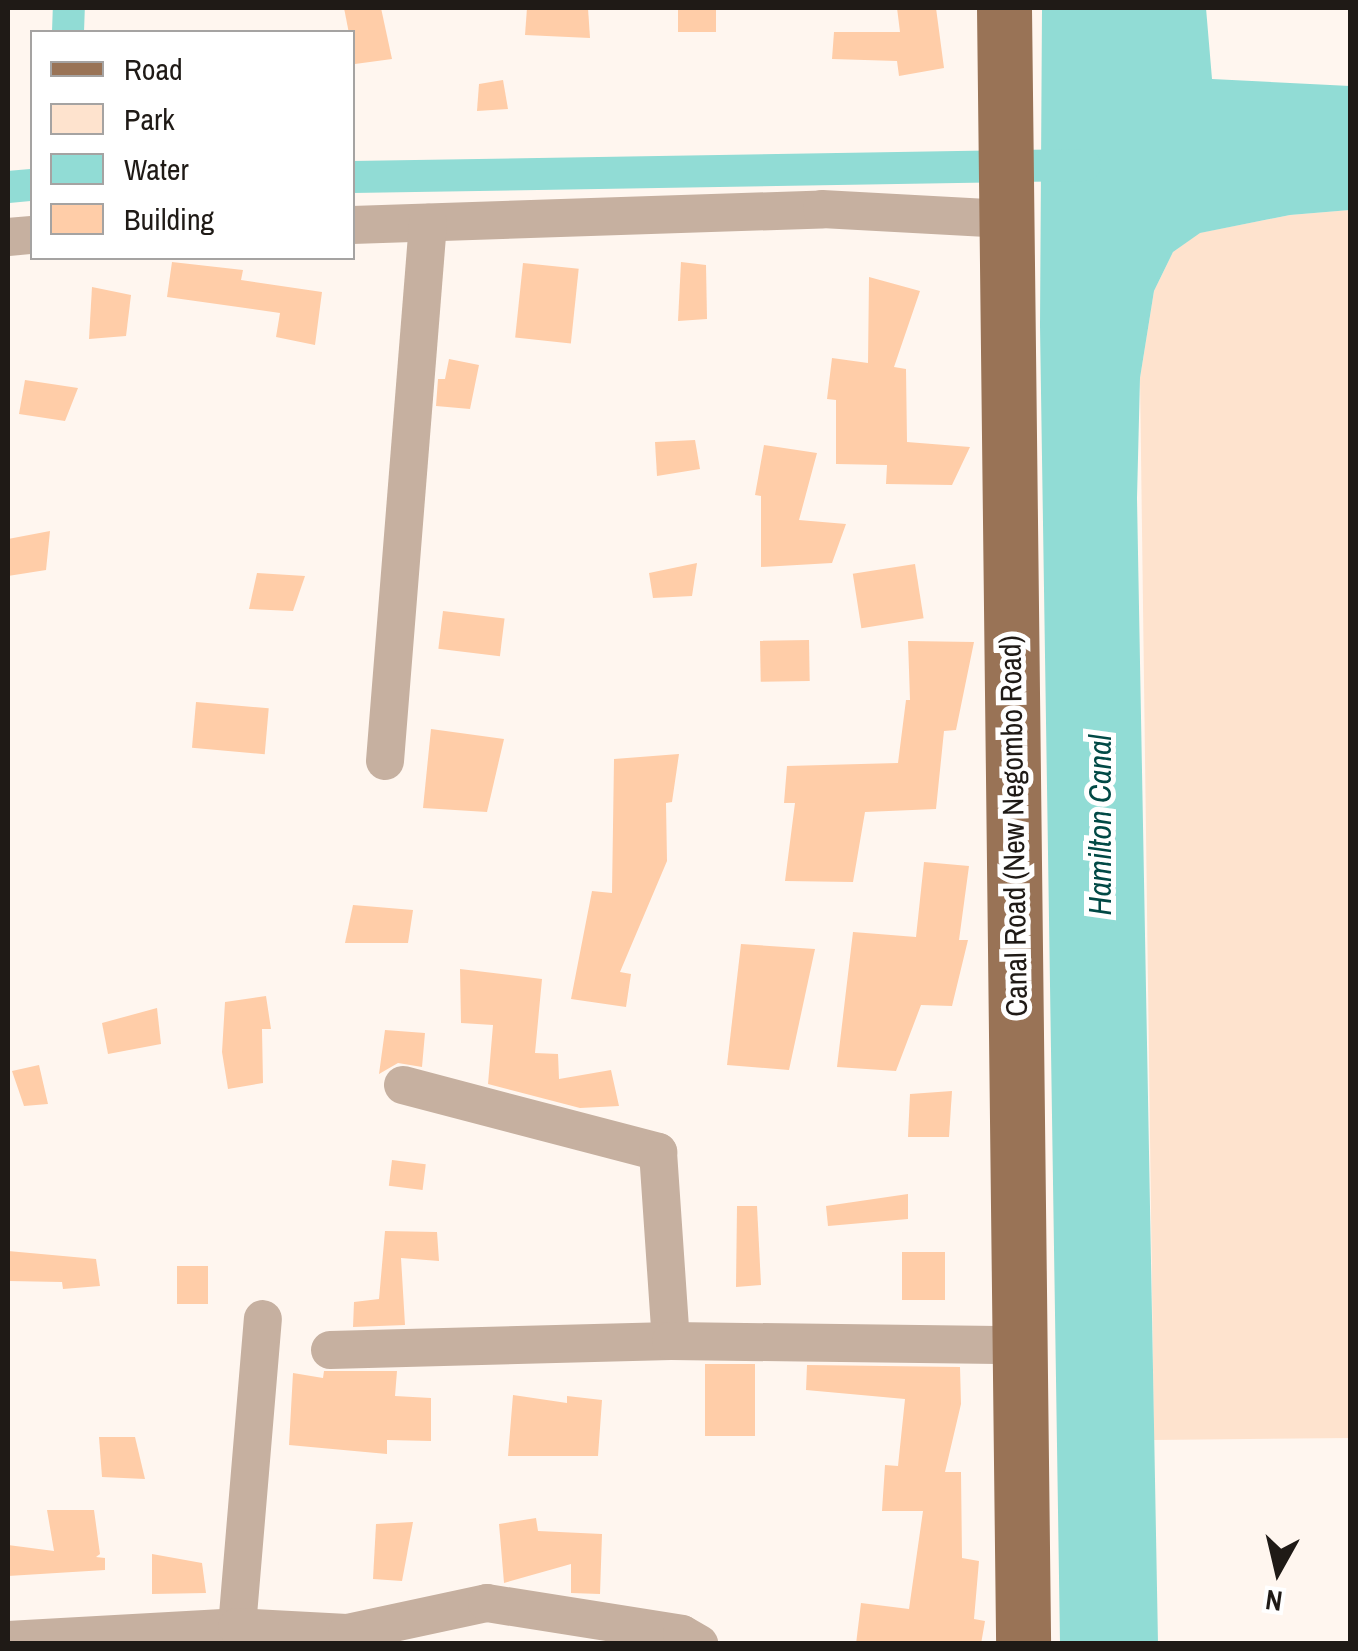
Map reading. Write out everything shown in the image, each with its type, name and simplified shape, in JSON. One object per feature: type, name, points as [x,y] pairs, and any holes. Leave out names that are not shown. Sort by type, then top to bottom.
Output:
[{"type":"main road","name":"Canal Road (New Negombo Road)","points":[[1004,8],[1023,1644]]},
{"type":"street","points":[[355,225],[822,208],[1006,212]]},
{"type":"street","points":[[385,762],[428,222]]},
{"type":"street","points":[[402,1084],[658,1152],[671,1340]]},
{"type":"street","points":[[237,1627],[263,1319]]},
{"type":"street","points":[[330,1350],[671,1340],[1020,1345]]},
{"type":"street","points":[[8,1640],[237,1627],[347,1633],[488,1604],[682,1634],[698,1644]]},
{"type":"green space","points":[[1350,210],[1350,1438],[1154,1440],[1140,378],[1154,291],[1173,252],[1199,233],[1290,215]]},
{"type":"water","name":"Hamilton Canal","points":[[1042,8],[1206,8],[1212,79],[1350,86],[1350,210],[1290,215],[1200,233],[1173,252],[1154,291],[1140,378],[1137,498],[1158,1643],[1060,1643],[1040,326]]},
{"type":"building","points":[[344,8],[381,8],[392,59],[355,64],[355,30],[348,30]]},
{"type":"building","points":[[527,8],[588,8],[590,38],[525,35]]},
{"type":"building","points":[[678,8],[716,8],[716,32],[678,32]]},
{"type":"building","points":[[897,8],[936,8],[944,68],[899,76],[897,61],[832,59],[834,32],[900,32]]},
{"type":"building","points":[[503,80],[508,109],[477,111],[479,84]]},
{"type":"building","points":[[172,262],[243,270],[241,280],[322,292],[315,345],[276,337],[280,313],[167,297]]},
{"type":"building","points":[[681,262],[706,265],[707,319],[678,321]]},
{"type":"building","points":[[523,263],[579,269],[571,343],[515,338]]},
{"type":"building","points":[[869,277],[920,291],[894,367],[906,369],[907,442],[970,447],[952,485],[886,484],[887,465],[836,464],[836,400],[827,399],[832,358],[868,363]]},
{"type":"building","points":[[92,287],[131,295],[126,336],[89,339]]},
{"type":"building","points":[[449,359],[479,365],[470,409],[436,406],[438,379],[445,379]]},
{"type":"building","points":[[25,380],[78,388],[65,421],[19,414]]},
{"type":"building","points":[[695,440],[700,469],[657,476],[655,442]]},
{"type":"building","points":[[764,445],[817,453],[799,520],[846,524],[832,563],[761,567],[761,496],[755,495]]},
{"type":"building","points":[[50,531],[46,570],[8,576],[8,539]]},
{"type":"building","points":[[697,563],[692,596],[653,598],[649,573]]},
{"type":"building","points":[[915,564],[924,618],[861,628],[853,574]]},
{"type":"building","points":[[257,573],[305,576],[293,611],[249,609]]},
{"type":"building","points":[[443,611],[505,619],[500,656],[438,649]]},
{"type":"building","points":[[809,640],[810,681],[761,682],[760,641]]},
{"type":"building","points":[[908,641],[974,642],[956,730],[944,731],[936,809],[865,812],[853,882],[785,881],[795,803],[784,803],[787,766],[898,763],[906,700],[910,700]]},
{"type":"building","points":[[196,702],[269,708],[265,754],[192,748]]},
{"type":"building","points":[[431,729],[504,739],[487,812],[423,808]]},
{"type":"building","points":[[679,754],[672,802],[666,803],[667,861],[620,972],[631,974],[626,1007],[571,999],[592,891],[612,893],[614,759]]},
{"type":"building","points":[[924,862],[969,866],[959,940],[968,940],[952,1006],[921,1005],[896,1071],[837,1067],[853,932],[916,937]]},
{"type":"building","points":[[353,905],[413,910],[408,943],[345,943]]},
{"type":"building","points":[[741,944],[815,949],[789,1070],[727,1065]]},
{"type":"building","points":[[460,969],[542,979],[535,1053],[558,1054],[559,1079],[611,1070],[619,1106],[580,1108],[488,1084],[493,1025],[461,1023]]},
{"type":"building","points":[[266,996],[271,1029],[262,1029],[263,1083],[228,1089],[222,1052],[225,1002]]},
{"type":"building","points":[[157,1008],[161,1044],[108,1054],[102,1023]]},
{"type":"building","points":[[385,1030],[425,1033],[422,1067],[398,1063],[379,1074]]},
{"type":"building","points":[[39,1065],[48,1104],[24,1106],[12,1071]]},
{"type":"building","points":[[952,1091],[949,1137],[908,1137],[910,1094]]},
{"type":"building","points":[[392,1160],[426,1164],[423,1190],[389,1186]]},
{"type":"building","points":[[908,1194],[908,1219],[828,1226],[826,1206]]},
{"type":"building","points":[[737,1206],[757,1206],[761,1285],[736,1287]]},
{"type":"building","points":[[385,1231],[437,1232],[439,1261],[401,1258],[405,1325],[353,1327],[354,1302],[379,1299]]},
{"type":"building","points":[[8,1251],[96,1259],[100,1286],[63,1289],[62,1282],[8,1281]]},
{"type":"building","points":[[902,1252],[945,1252],[945,1300],[902,1300]]},
{"type":"building","points":[[177,1266],[208,1266],[208,1304],[177,1304]]},
{"type":"building","points":[[705,1364],[755,1364],[755,1436],[705,1436]]},
{"type":"building","points":[[807,1365],[960,1367],[961,1404],[945,1472],[961,1472],[962,1558],[979,1561],[974,1619],[985,1621],[981,1644],[856,1644],[861,1603],[909,1609],[923,1511],[882,1511],[885,1465],[898,1466],[905,1399],[806,1390]]},
{"type":"building","points":[[324,1371],[397,1371],[395,1396],[431,1398],[431,1441],[387,1440],[387,1454],[289,1445],[293,1373],[323,1378]]},
{"type":"building","points":[[513,1395],[567,1403],[567,1396],[602,1400],[598,1456],[508,1456]]},
{"type":"building","points":[[99,1437],[135,1437],[145,1479],[102,1477]]},
{"type":"building","points":[[47,1510],[94,1510],[100,1554],[96,1557],[105,1558],[105,1570],[8,1576],[8,1545],[54,1551]]},
{"type":"building","points":[[536,1518],[538,1531],[602,1534],[600,1594],[571,1593],[571,1564],[504,1583],[499,1524]]},
{"type":"building","points":[[413,1522],[402,1581],[373,1579],[376,1524]]},
{"type":"building","points":[[152,1554],[202,1563],[206,1593],[152,1594]]},
{"type":"waterway","points":[[68,30],[69,8]]},
{"type":"waterway","points":[[355,177],[1085,165]]},
{"type":"waterway","points":[[8,187],[30,185]]}]
